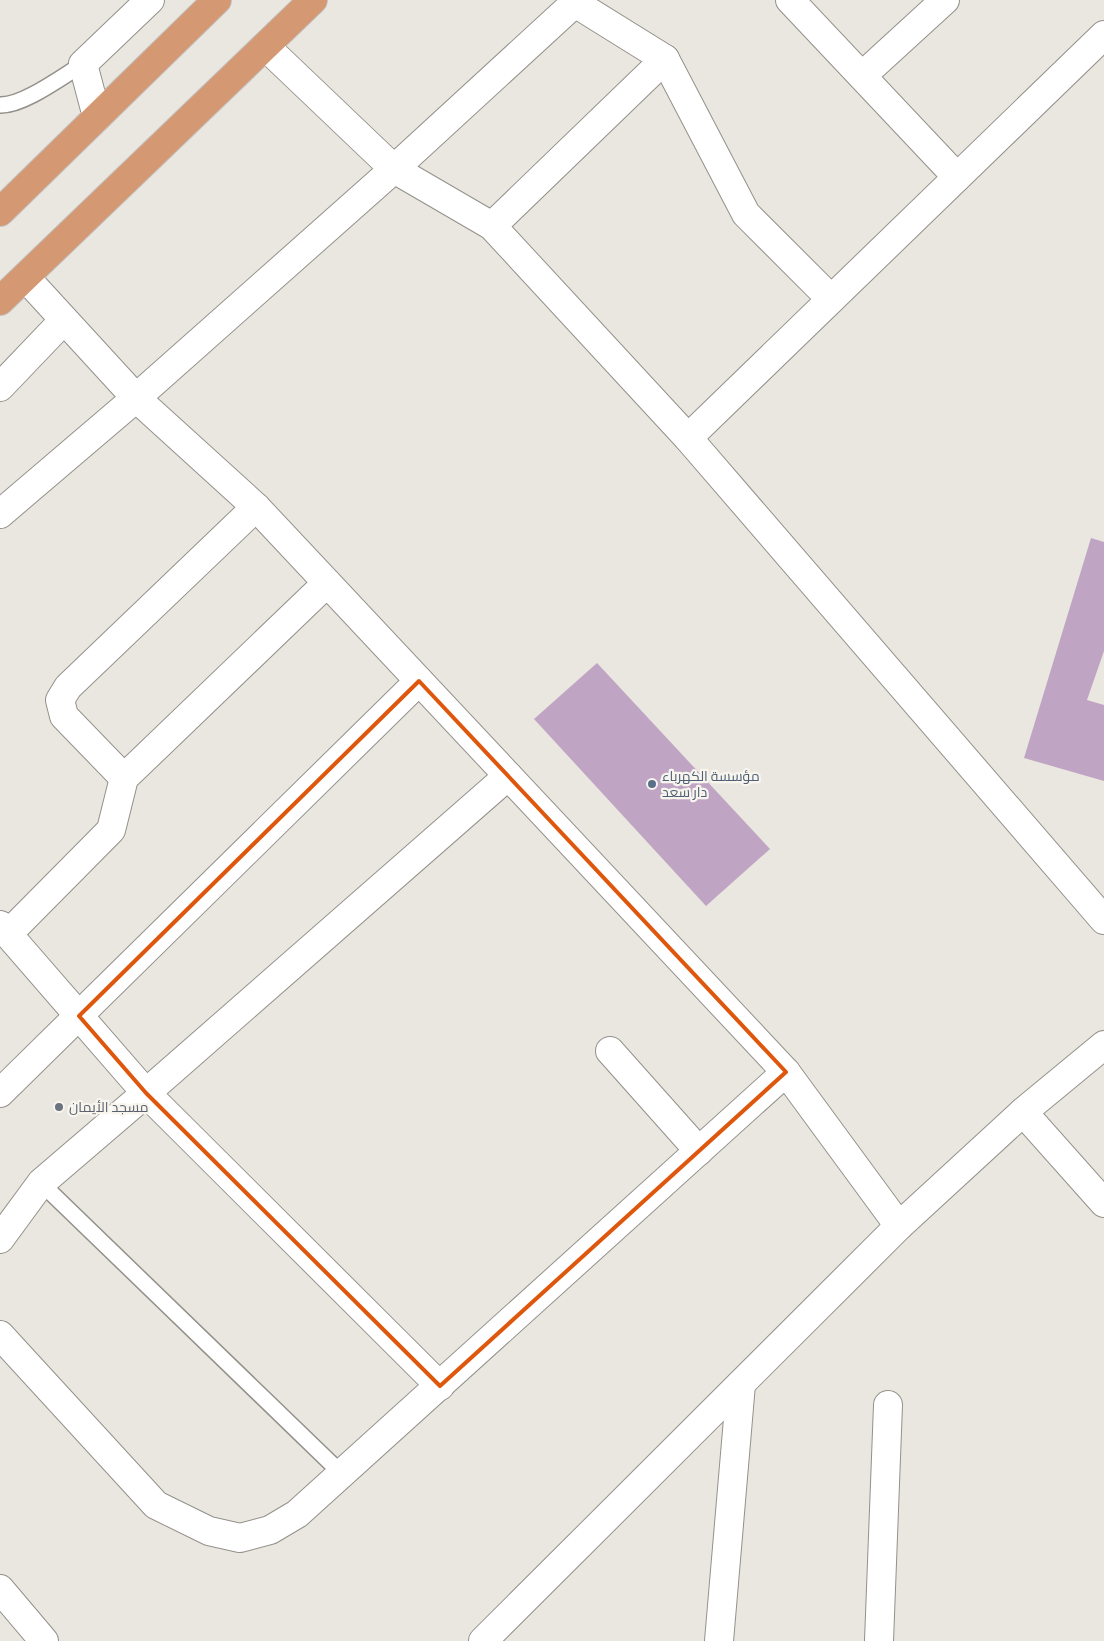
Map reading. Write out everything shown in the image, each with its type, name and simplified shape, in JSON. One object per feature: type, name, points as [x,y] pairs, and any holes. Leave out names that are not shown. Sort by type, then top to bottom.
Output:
[{"type":"highway","points":[[0,212],[217,0]]},
{"type":"highway","points":[[0,301],[313,0]]},
{"type":"street","points":[[97,117],[83,64],[150,0]]},
{"type":"street","points":[[790,0],[958,176]]},
{"type":"street","points":[[863,75],[945,0]]},
{"type":"street","points":[[0,514],[136,398],[394,169],[577,1],[664,59],[746,214],[831,299]]},
{"type":"street","points":[[688,438],[1104,35]]},
{"type":"street","points":[[266,47],[394,169],[492,226],[688,438],[1104,920]]},
{"type":"street","points":[[492,226],[664,59]]},
{"type":"street","points":[[26,278],[136,398],[256,507],[786,1072],[900,1226]]},
{"type":"street","points":[[0,387],[64,320]]},
{"type":"street","points":[[124,778],[64,716],[60,700],[68,687],[256,507]]},
{"type":"street","points":[[327,583],[124,778],[111,830],[4,930],[146,1093],[440,1386]]},
{"type":"street","points":[[0,1093],[419,681]]},
{"type":"street","points":[[0,1240],[41,1183],[508,776]]},
{"type":"street","points":[[483,1641],[900,1226],[1023,1112],[1104,1045]]},
{"type":"street","points":[[610,1051],[699,1150]]},
{"type":"street","points":[[0,1335],[156,1505],[209,1531],[240,1538],[270,1530],[297,1514],[786,1072]]},
{"type":"street","points":[[1023,1112],[1104,1203]]},
{"type":"street","points":[[719,1641],[740,1384]]},
{"type":"street","points":[[879,1641],[888,1405]]},
{"type":"street","points":[[0,1589],[44,1641]]},
{"type":"lane","points":[[0,105],[27,98],[83,64]]},
{"type":"lane","points":[[41,1183],[342,1474]]},
{"type":"highlighted area","points":[[419,681],[786,1072],[440,1386],[146,1093],[79,1016]]},
{"type":"building","points":[[1091,538],[1104,542],[1104,651],[1087,700],[1104,705],[1104,781],[1024,758]]},
{"type":"building","name":"مؤسسة الكهرباء دار سعد","points":[[597,663],[770,849],[706,906],[534,719]]},
{"type":"place","name":"مؤسسة الكهرباء دار سعد","points":[[652,784]]},
{"type":"place","name":"مسجد الأيمان","points":[[59,1107]]}]
